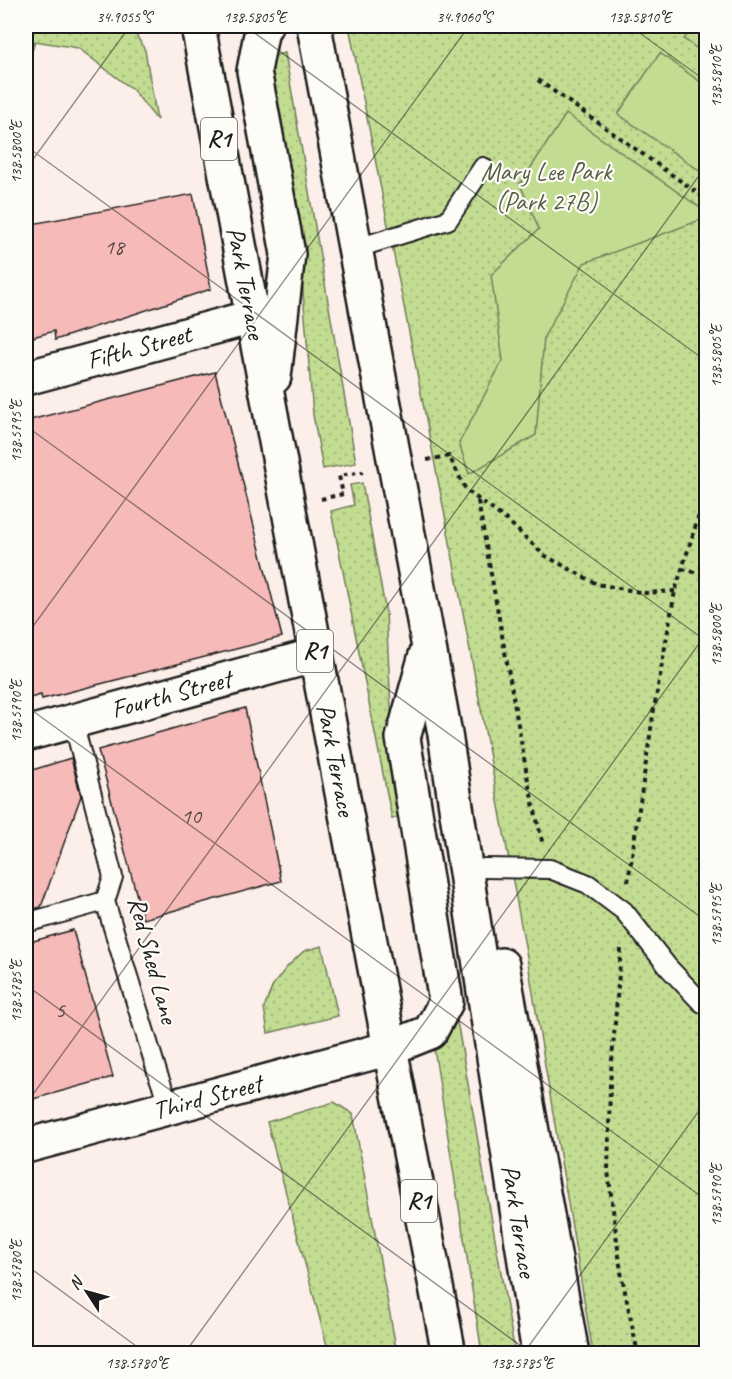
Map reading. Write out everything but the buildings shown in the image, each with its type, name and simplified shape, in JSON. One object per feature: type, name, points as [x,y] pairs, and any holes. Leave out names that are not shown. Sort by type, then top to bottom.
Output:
[{"type":"main road","points":[[265,26],[262,29],[254,71],[288,254],[270,412]]},
{"type":"main road","name":"Park Terrace","points":[[314,26],[445,734],[538,1353]]},
{"type":"main road","name":"Park Terrace","points":[[196,28],[449,1353]]},
{"type":"main road","name":"Fifth Street","points":[[26,378],[252,317]]},
{"type":"main road","name":"Third Street","points":[[26,1146],[390,1048],[430,1032],[446,1002],[403,738],[428,647]]},
{"type":"main road","name":"Fourth Street","points":[[26,734],[316,655]]},
{"type":"main road","points":[[445,734],[477,826],[572,1353]]},
{"type":"lane","points":[[354,249],[448,220],[483,167]]},
{"type":"lane","name":"Red Shed Lane","points":[[73,721],[113,877],[105,901],[158,1075],[170,1107]]},
{"type":"lane","points":[[484,868],[550,869],[588,884],[624,911],[668,967],[706,1005]]},
{"type":"lane","points":[[26,923],[105,901]]},
{"type":"path","points":[[538,80],[706,199]]},
{"type":"path","points":[[449,456],[466,490],[509,522],[544,555],[597,584],[645,593],[675,591]]},
{"type":"path","points":[[339,476],[343,494]]},
{"type":"path","points":[[478,501],[529,786],[550,869]]},
{"type":"path","points":[[682,569],[706,575]]},
{"type":"green space","points":[[26,26],[131,26],[145,50],[157,120],[133,90],[78,48],[35,41],[29,62],[26,60]]},
{"type":"green space","name":"Mary Lee Park (Park 27B)","points":[[349,26],[706,26],[706,1353],[593,1353],[527,957],[446,521]]},
{"type":"green space","points":[[694,26],[706,26],[706,55],[684,39]]},
{"type":"green space","points":[[285,53],[356,463],[323,469],[313,415],[299,243],[271,82],[272,56]]},
{"type":"green space","points":[[660,53],[706,86],[706,175],[618,114]]},
{"type":"green space","points":[[566,114],[706,212],[706,218],[584,263],[544,337],[536,435],[469,474],[459,443],[503,360],[491,275],[539,229],[520,184]]},
{"type":"green space","points":[[362,483],[386,613],[392,728],[407,815],[392,819],[331,511],[354,505],[350,485]]},
{"type":"green space","points":[[322,946],[338,1016],[268,1033],[264,1008],[273,985],[286,968],[304,951]]},
{"type":"green space","points":[[457,1021],[515,1353],[482,1353],[434,1048],[447,1036]]},
{"type":"green space","points":[[334,1102],[353,1114],[397,1353],[329,1353],[267,1122]]}]
